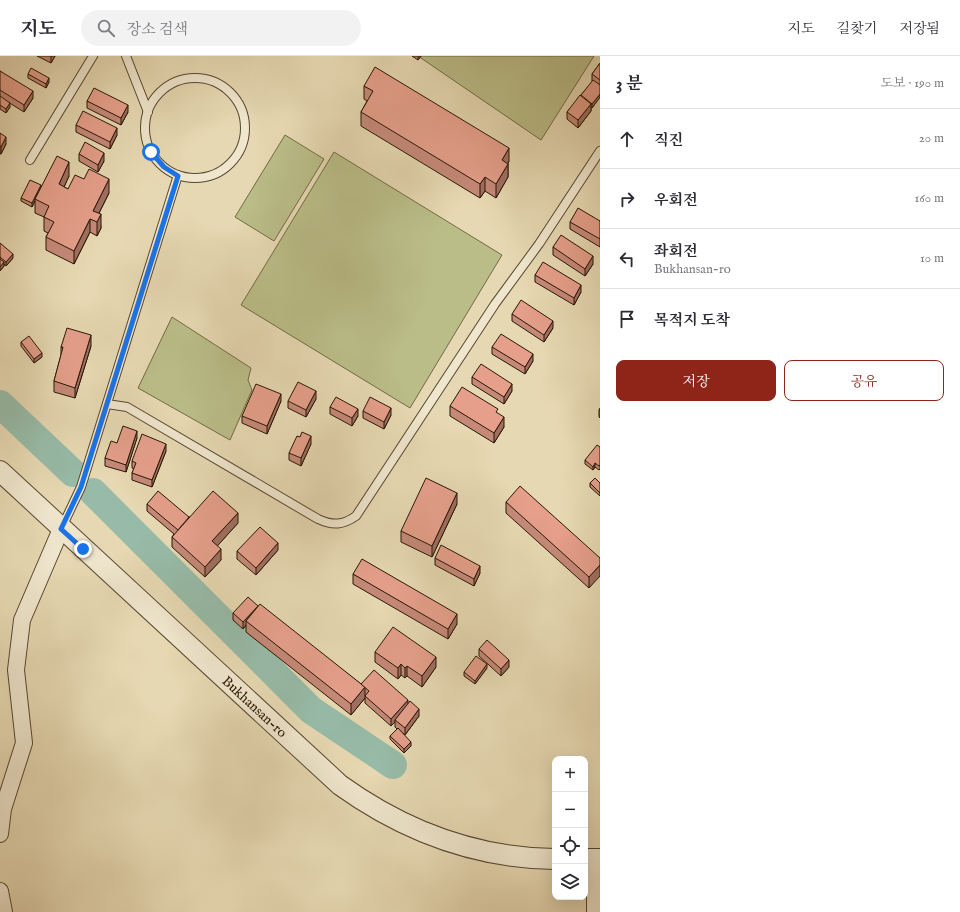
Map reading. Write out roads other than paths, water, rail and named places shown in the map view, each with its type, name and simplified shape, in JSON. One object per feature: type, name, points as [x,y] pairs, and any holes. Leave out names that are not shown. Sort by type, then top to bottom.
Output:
[{"type":"street","name":"Bukhansan-ro","points":[[0,471],[61,529],[340,785],[367,804],[402,822],[434,836],[460,845],[494,854],[533,858],[552,858]]},
{"type":"street","points":[[0,834],[3,809],[24,743],[16,670],[22,620],[61,529]]},
{"type":"street","points":[[594,859],[595,912]]},
{"type":"street","points":[[0,892],[4,912]]},
{"type":"lane","points":[[30,160],[93,56]]},
{"type":"lane","points":[[126,56],[148,112]]},
{"type":"lane","points":[[192,78],[207,79],[221,85],[232,94],[241,108],[245,125],[244,141],[237,156],[229,164],[211,176],[194,178],[178,176],[164,167],[153,155],[147,142],[145,127],[148,112],[155,99],[165,88],[178,81],[192,78]]},
{"type":"lane","points":[[107,404],[127,407],[318,520],[332,524],[347,522],[356,516],[495,304],[539,244],[600,151]]},
{"type":"lane","points":[[61,529],[81,487],[178,176]]},
{"type":"waterway","points":[[0,404],[73,473]]},
{"type":"waterway","points":[[93,492],[311,710],[393,765]]}]
